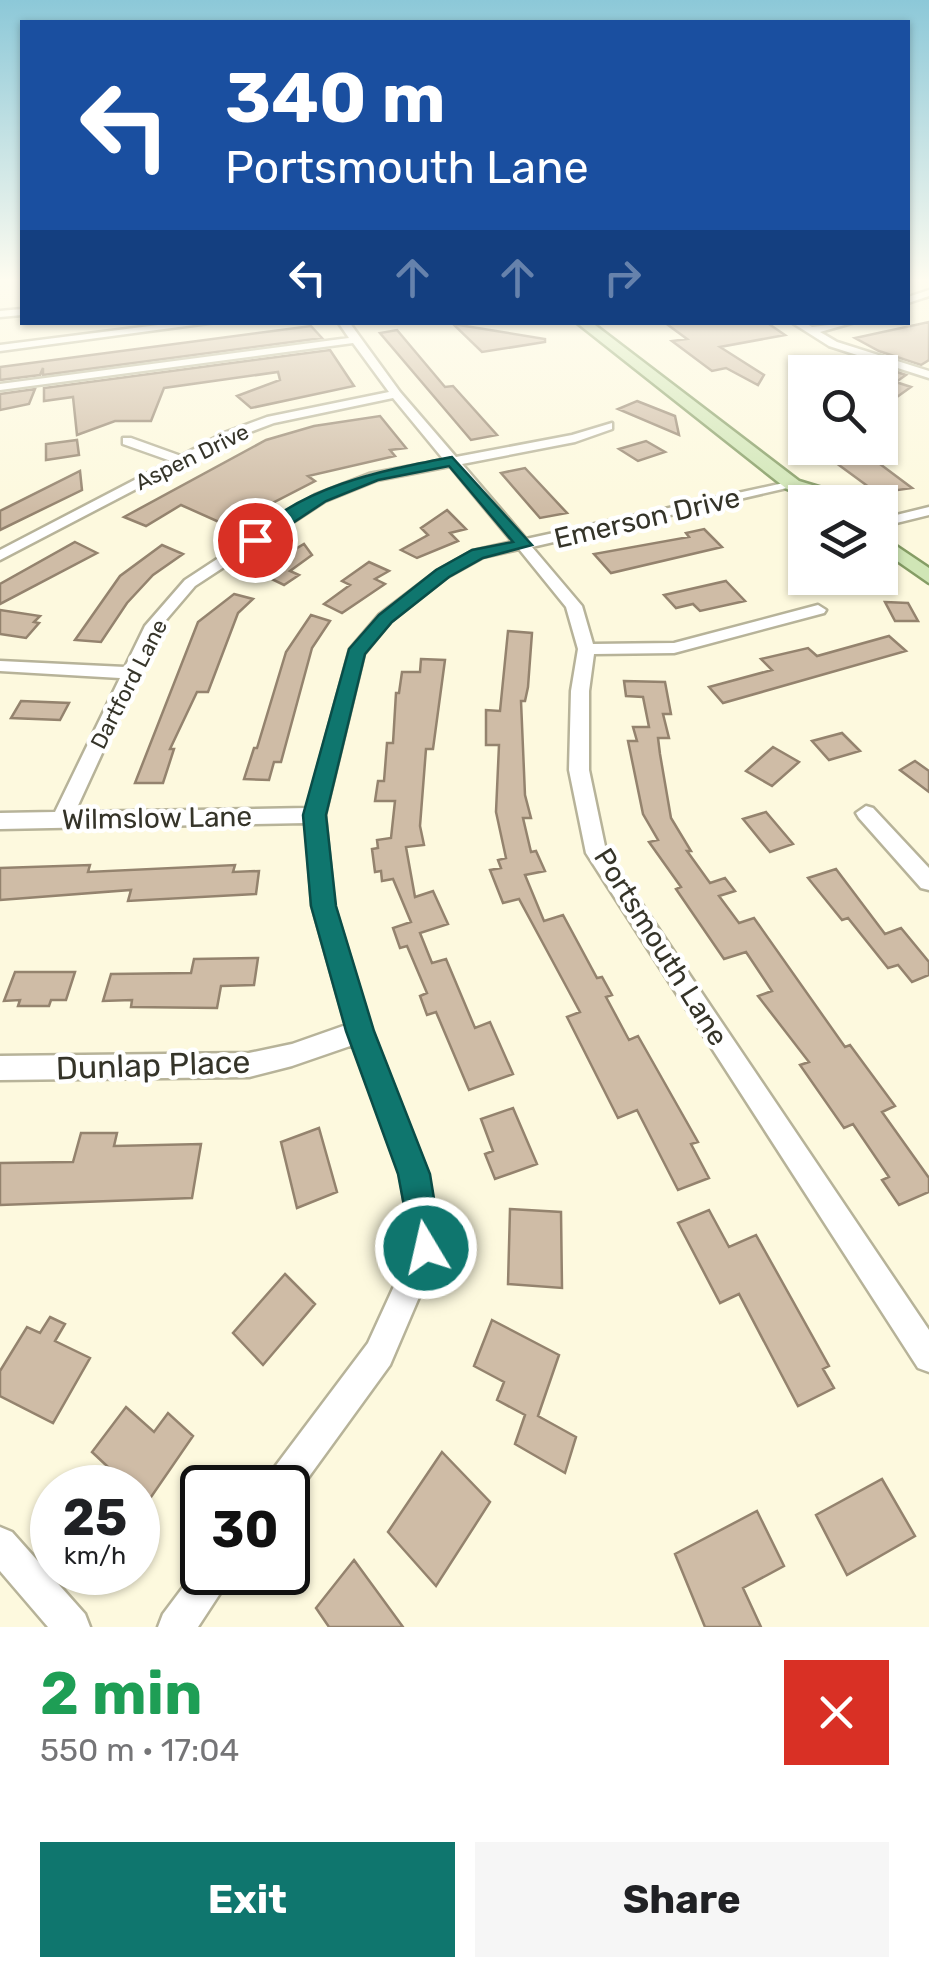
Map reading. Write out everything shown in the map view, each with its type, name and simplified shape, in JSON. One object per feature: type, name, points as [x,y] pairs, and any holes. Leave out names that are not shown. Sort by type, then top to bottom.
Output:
[{"type":"main road","points":[[627,357],[793,485]]},
{"type":"main road","points":[[644,357],[813,485]]},
{"type":"main road","points":[[898,554],[929,577]]},
{"type":"street","points":[[0,387],[191,357]]},
{"type":"street","name":"Portsmouth Lane","points":[[368,357],[574,606],[586,650],[580,691],[578,770],[596,854],[929,1357]]},
{"type":"street","points":[[866,357],[929,375]]},
{"type":"street","name":"Aspen Drive","points":[[0,556],[180,460],[271,420],[396,394]]},
{"type":"street","name":"Dartford Lane","points":[[62,820],[154,626],[190,584],[320,498],[374,476],[575,438],[608,426]]},
{"type":"street","points":[[126,441],[180,460]]},
{"type":"street","name":"Emerson Drive","points":[[297,1465],[379,1354],[426,1248],[414,1174],[360,1031],[324,906],[315,815],[356,653],[386,618],[442,574],[478,554],[788,486]]},
{"type":"street","points":[[898,519],[929,510]]},
{"type":"street","points":[[586,650],[674,648],[818,610]]},
{"type":"street","points":[[0,666],[131,673]]},
{"type":"street","points":[[866,813],[929,882]]},
{"type":"street","name":"Wilmslow Lane","points":[[0,821],[315,815]]},
{"type":"street","name":"Dunlap Place","points":[[0,1068],[249,1064],[292,1055],[360,1031]]},
{"type":"street","points":[[0,1544],[72,1627]]},
{"type":"street","points":[[176,1627],[200,1595]]},
{"type":"building","points":[[76,357],[179,357],[43,375],[43,368],[40,375],[0,380],[0,367]]},
{"type":"building","points":[[278,357],[335,357],[354,386],[251,408],[237,396],[280,380],[278,372],[164,388],[151,421],[115,421],[77,435],[73,397],[44,401],[44,388]]},
{"type":"building","points":[[400,357],[420,357],[445,387],[453,386],[497,435],[471,440]]},
{"type":"building","points":[[693,357],[736,357],[764,375],[758,385],[726,368],[712,371]]},
{"type":"building","points":[[898,357],[929,357],[921,365]]},
{"type":"building","points":[[898,383],[911,387],[898,396]]},
{"type":"building","points":[[35,389],[29,404],[0,410],[0,394]]},
{"type":"building","points":[[637,401],[675,416],[679,435],[618,409]]},
{"type":"building","points":[[380,416],[406,448],[390,450],[395,456],[308,476],[315,481],[228,526],[181,505],[146,526],[124,517],[266,440],[314,426]]},
{"type":"building","points":[[77,440],[79,455],[46,460],[46,444]]},
{"type":"building","points":[[646,441],[665,452],[638,461],[619,449]]},
{"type":"building","points":[[839,465],[881,465],[912,488],[898,490],[898,485],[866,485]]},
{"type":"building","points":[[525,468],[567,513],[540,518],[501,473]]},
{"type":"building","points":[[80,471],[82,490],[0,530],[0,511]]},
{"type":"building","points":[[447,510],[466,529],[450,533],[458,541],[417,558],[401,550],[428,535],[421,528]]},
{"type":"building","points":[[704,529],[722,547],[611,573],[594,554],[689,537],[686,533]]},
{"type":"building","points":[[75,542],[97,553],[0,604],[0,584]]},
{"type":"building","points":[[304,544],[312,555],[290,571],[299,575],[284,585],[257,572]]},
{"type":"building","points":[[162,545],[183,554],[153,575],[127,603],[101,642],[75,640],[120,576]]},
{"type":"building","points":[[369,562],[389,571],[375,579],[385,584],[342,613],[324,604],[350,585],[342,581]]},
{"type":"building","points":[[726,581],[745,601],[700,611],[693,604],[676,608],[664,595]]},
{"type":"building","points":[[234,594],[253,599],[238,613],[208,692],[197,692],[170,749],[174,749],[163,783],[135,783],[198,622]]},
{"type":"building","points":[[885,602],[908,603],[918,621],[895,621]]},
{"type":"building","points":[[0,610],[40,616],[34,622],[39,623],[26,638],[0,634]]},
{"type":"building","points":[[311,615],[330,621],[312,648],[281,762],[274,762],[269,780],[244,779],[286,652]]},
{"type":"building","points":[[508,631],[532,633],[528,687],[525,701],[521,701],[525,795],[531,818],[523,818],[531,852],[536,851],[545,871],[525,875],[544,921],[563,915],[597,978],[602,977],[612,995],[606,997],[629,1040],[638,1036],[698,1142],[691,1144],[709,1178],[678,1190],[637,1110],[618,1118],[567,1017],[580,1012],[519,899],[503,903],[490,870],[501,868],[498,860],[506,858],[496,812],[499,745],[486,745],[486,710],[500,711]]},
{"type":"building","points":[[889,636],[906,651],[723,703],[709,687],[772,670],[761,659],[808,648],[817,656]]},
{"type":"building","points":[[421,659],[445,660],[433,749],[426,749],[420,826],[424,845],[406,847],[415,897],[433,891],[448,924],[420,933],[432,963],[446,959],[475,1028],[490,1022],[513,1074],[469,1090],[436,1012],[427,1015],[420,996],[427,993],[407,946],[400,948],[393,928],[411,922],[393,879],[382,881],[381,871],[375,872],[372,849],[378,848],[377,840],[391,838],[395,801],[375,801],[378,781],[384,781],[387,743],[393,743],[396,693],[402,672],[420,672]]},
{"type":"building","points":[[624,681],[665,682],[671,714],[663,714],[669,738],[658,738],[660,754],[671,818],[691,851],[687,851],[710,883],[725,878],[735,891],[719,896],[739,923],[754,918],[845,1047],[850,1045],[895,1106],[882,1112],[929,1178],[929,1192],[899,1205],[882,1180],[889,1177],[853,1124],[844,1128],[800,1065],[809,1062],[758,996],[772,991],[746,952],[724,959],[676,889],[681,887],[649,842],[658,840],[643,814],[628,741],[637,741],[633,727],[649,727],[643,697],[626,696]]},
{"type":"building","points":[[21,701],[69,703],[60,720],[11,718]]},
{"type":"building","points":[[842,733],[860,751],[829,760],[812,741]]},
{"type":"building","points":[[773,747],[799,762],[772,786],[746,771]]},
{"type":"building","points":[[915,761],[929,771],[929,792],[900,770]]},
{"type":"building","points":[[766,812],[793,844],[770,852],[743,819]]},
{"type":"building","points":[[90,865],[88,872],[235,865],[233,872],[259,871],[256,894],[128,901],[131,890],[0,900],[0,868]]},
{"type":"building","points":[[836,869],[885,934],[901,928],[929,962],[929,975],[912,982],[898,965],[888,968],[848,918],[842,920],[808,878]]},
{"type":"building","points":[[258,958],[254,985],[221,986],[217,1008],[131,1007],[132,1000],[103,1001],[111,974],[191,973],[194,959]]},
{"type":"building","points":[[15,972],[75,972],[66,1000],[51,1000],[49,1006],[18,1006],[20,1000],[4,1001]]},
{"type":"building","points":[[513,1108],[537,1164],[495,1179],[485,1154],[493,1151],[481,1119]]},
{"type":"building","points":[[319,1128],[337,1192],[297,1208],[281,1142]]},
{"type":"building","points":[[81,1133],[117,1133],[114,1146],[201,1144],[192,1198],[0,1205],[0,1163],[73,1162]]},
{"type":"building","points":[[510,1209],[561,1212],[562,1288],[508,1284]]},
{"type":"building","points":[[709,1210],[729,1247],[756,1235],[829,1366],[823,1369],[834,1388],[798,1406],[739,1294],[720,1303],[678,1223]]},
{"type":"building","points":[[285,1274],[315,1304],[263,1365],[233,1333]]},
{"type":"building","points":[[50,1317],[65,1324],[55,1341],[90,1358],[53,1423],[0,1396],[0,1371],[27,1327],[40,1333]]},
{"type":"building","points":[[492,1320],[559,1355],[538,1416],[576,1437],[565,1473],[515,1444],[525,1415],[497,1400],[504,1382],[474,1366]]},
{"type":"building","points":[[126,1407],[154,1432],[168,1413],[193,1436],[160,1484],[160,1465],[106,1465],[92,1452]]},
{"type":"building","points":[[442,1452],[490,1502],[436,1586],[388,1532]]},
{"type":"building","points":[[882,1479],[915,1536],[847,1575],[816,1515]]},
{"type":"building","points":[[757,1511],[784,1566],[743,1588],[761,1627],[705,1627],[675,1554]]},
{"type":"building","points":[[354,1560],[403,1627],[329,1627],[316,1608]]},
{"type":"route","points":[[255,540],[320,498],[374,476],[452,461],[524,545],[478,554],[442,574],[386,618],[356,653],[315,815],[324,906],[360,1031],[414,1174],[426,1248]]}]
